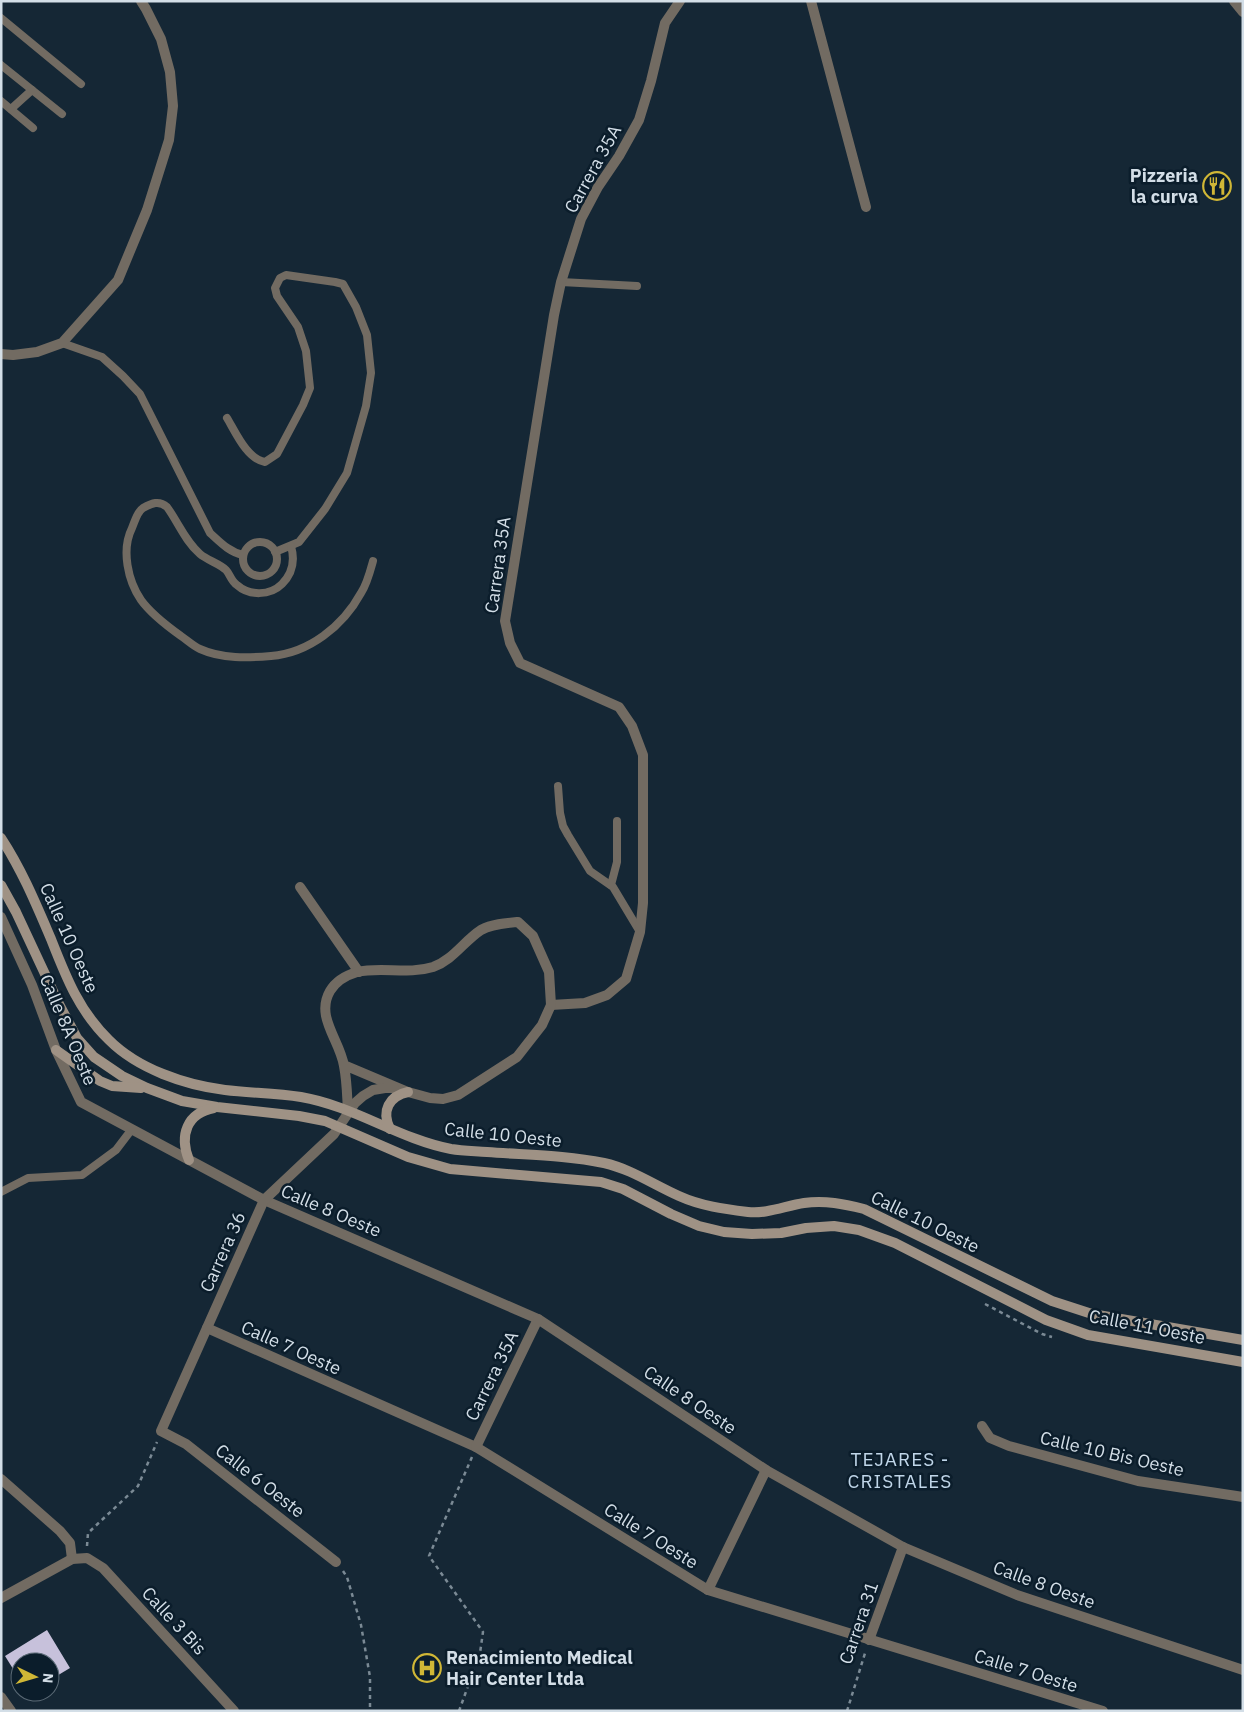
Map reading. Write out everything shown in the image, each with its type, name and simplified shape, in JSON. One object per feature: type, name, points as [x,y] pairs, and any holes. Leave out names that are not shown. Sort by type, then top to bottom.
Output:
[{"type":"main road","name":"Calle 10 Oeste","points":[[1,838],[14,858],[34,900],[74,993],[94,1024],[122,1052],[153,1069],[187,1082],[222,1089],[302,1098],[330,1104],[412,1138],[452,1149],[570,1158],[606,1164],[630,1172],[678,1196],[705,1206],[752,1213],[778,1210],[803,1203],[837,1202],[864,1209],[1052,1301]]},
{"type":"main road","name":"Calle 10 Oeste","points":[[1,885],[77,1038],[94,1057],[122,1076],[147,1088],[182,1101],[217,1108],[299,1116],[325,1121],[408,1157],[450,1169],[601,1182],[623,1189],[699,1226],[724,1232],[752,1234],[781,1233],[806,1228],[834,1226],[859,1230],[895,1243],[1046,1320]]},
{"type":"main road","points":[[56,1050],[100,1081],[123,1087],[147,1088]]},
{"type":"main road","points":[[390,1129],[386,1116],[387,1108],[395,1097],[408,1092]]},
{"type":"main road","points":[[189,1160],[184,1149],[184,1137],[188,1125],[195,1116],[206,1110],[217,1108]]},
{"type":"main road","name":"Calle 11 Oeste","points":[[1052,1301],[1092,1314],[1243,1340]]},
{"type":"main road","name":"Calle 11 Oeste","points":[[1046,1320],[1088,1335],[1243,1362]]},
{"type":"street","points":[[1,354],[13,355],[37,352],[62,343],[118,280],[147,210],[169,140],[172,106],[170,72],[161,39],[141,1]]},
{"type":"street","name":"Carrera 35A","points":[[551,1005],[585,1003],[607,995],[626,979],[640,932],[643,903],[642,755],[632,726],[619,707],[520,663],[510,643],[506,621],[554,315],[561,282],[581,219],[598,187],[619,156],[639,120],[665,24],[680,1]]},
{"type":"street","points":[[811,1],[866,207]]},
{"type":"street","points":[[1234,1],[1243,12]]},
{"type":"street","points":[[300,887],[359,972]]},
{"type":"street","name":"Calle 8A Oeste","points":[[1,917],[32,985],[56,1050],[81,1102],[132,1129]]},
{"type":"street","points":[[344,1065],[408,1092],[430,1098],[443,1099],[458,1095],[517,1057],[542,1025],[551,1005],[549,972],[534,936],[518,922],[490,926],[480,931],[448,959],[435,966],[416,971],[359,972],[337,982],[327,996],[324,1007],[344,1065],[348,1111]]},
{"type":"street","name":"Carrera 36","points":[[161,1431],[264,1200],[334,1134],[348,1111],[363,1096],[373,1090],[385,1088],[397,1088],[408,1092]]},
{"type":"street","name":"Calle 8 Oeste","points":[[132,1129],[264,1200],[538,1318],[766,1470],[903,1547],[1018,1595],[1243,1670]]},
{"type":"street","name":"Carrera 35A","points":[[476,1447],[538,1318]]},
{"type":"street","name":"Calle 7 Oeste","points":[[207,1328],[476,1447],[708,1590],[1103,1711]]},
{"type":"street","name":"Calle 10 Bis Oeste","points":[[982,1426],[990,1438],[1009,1446],[1138,1480],[1243,1497]]},
{"type":"street","name":"Calle 6 Oeste","points":[[161,1431],[186,1444],[336,1562]]},
{"type":"street","points":[[708,1590],[766,1470]]},
{"type":"street","points":[[1,1479],[60,1531],[70,1543],[72,1560]]},
{"type":"street","name":"Carrera 31","points":[[869,1640],[903,1547]]},
{"type":"street","points":[[1,1598],[72,1560],[86,1558]]},
{"type":"street","name":"Calle 3 Bis","points":[[86,1558],[103,1568],[234,1711]]},
{"type":"street","points":[[1,1698],[11,1711]]},
{"type":"lane","points":[[1,18],[81,84]]},
{"type":"lane","points":[[1,65],[62,114]]},
{"type":"lane","points":[[11,110],[32,90]]},
{"type":"lane","points":[[1,101],[32,128]]},
{"type":"lane","points":[[227,418],[251,455],[265,462],[277,454],[310,388],[306,351],[298,327],[277,296],[275,288],[277,282],[286,275],[343,284],[356,307],[367,335],[371,373],[366,406],[347,473],[325,510],[299,542],[275,552]]},
{"type":"lane","points":[[561,282],[637,286]]},
{"type":"lane","points":[[62,343],[102,357],[140,394],[210,532],[234,553],[243,555]]},
{"type":"lane","points":[[291,546],[294,554],[293,564],[286,580],[279,587],[271,591],[253,593],[236,585],[226,570],[200,554],[184,536],[180,525],[167,507],[162,503],[152,503],[140,510],[129,534],[126,559],[134,585],[142,600],[164,624],[200,649],[227,656],[247,658],[274,656],[297,651],[328,633],[346,616],[359,597],[373,561]]},
{"type":"lane","points":[[257,542],[266,543],[274,549],[277,558],[274,568],[267,574],[258,576],[249,572],[243,564],[243,555],[248,546],[257,542]]},
{"type":"lane","points":[[558,786],[563,826],[590,871],[611,885],[640,932]]},
{"type":"lane","points":[[611,885],[617,862],[617,821]]},
{"type":"lane","points":[[1,1192],[28,1178],[82,1175],[116,1150],[132,1129]]},
{"type":"path","points":[[983,1303],[1042,1334],[1059,1339]]},
{"type":"path","points":[[86,1558],[88,1533],[138,1486],[161,1431]]},
{"type":"path","points":[[459,1711],[480,1653],[483,1632],[429,1556],[476,1447]]},
{"type":"path","points":[[336,1562],[347,1577],[361,1625],[370,1677],[370,1711]]},
{"type":"path","name":"Carrera 31","points":[[847,1711],[869,1640]]},
{"type":"building","points":[[47,1630],[70,1668],[60,1674],[60,1652],[11,1652]]},
{"type":"building","points":[[10,1653],[10,1664],[5,1656]]},
{"type":"place","name":"Pizzeria la curva","points":[[1217,186]]},
{"type":"place","name":"Renacimiento Medical Hair Center Ltda","points":[[427,1668]]},
{"type":"district","name":"TEJARES - CRISTALES","points":[[900,1470]]}]
